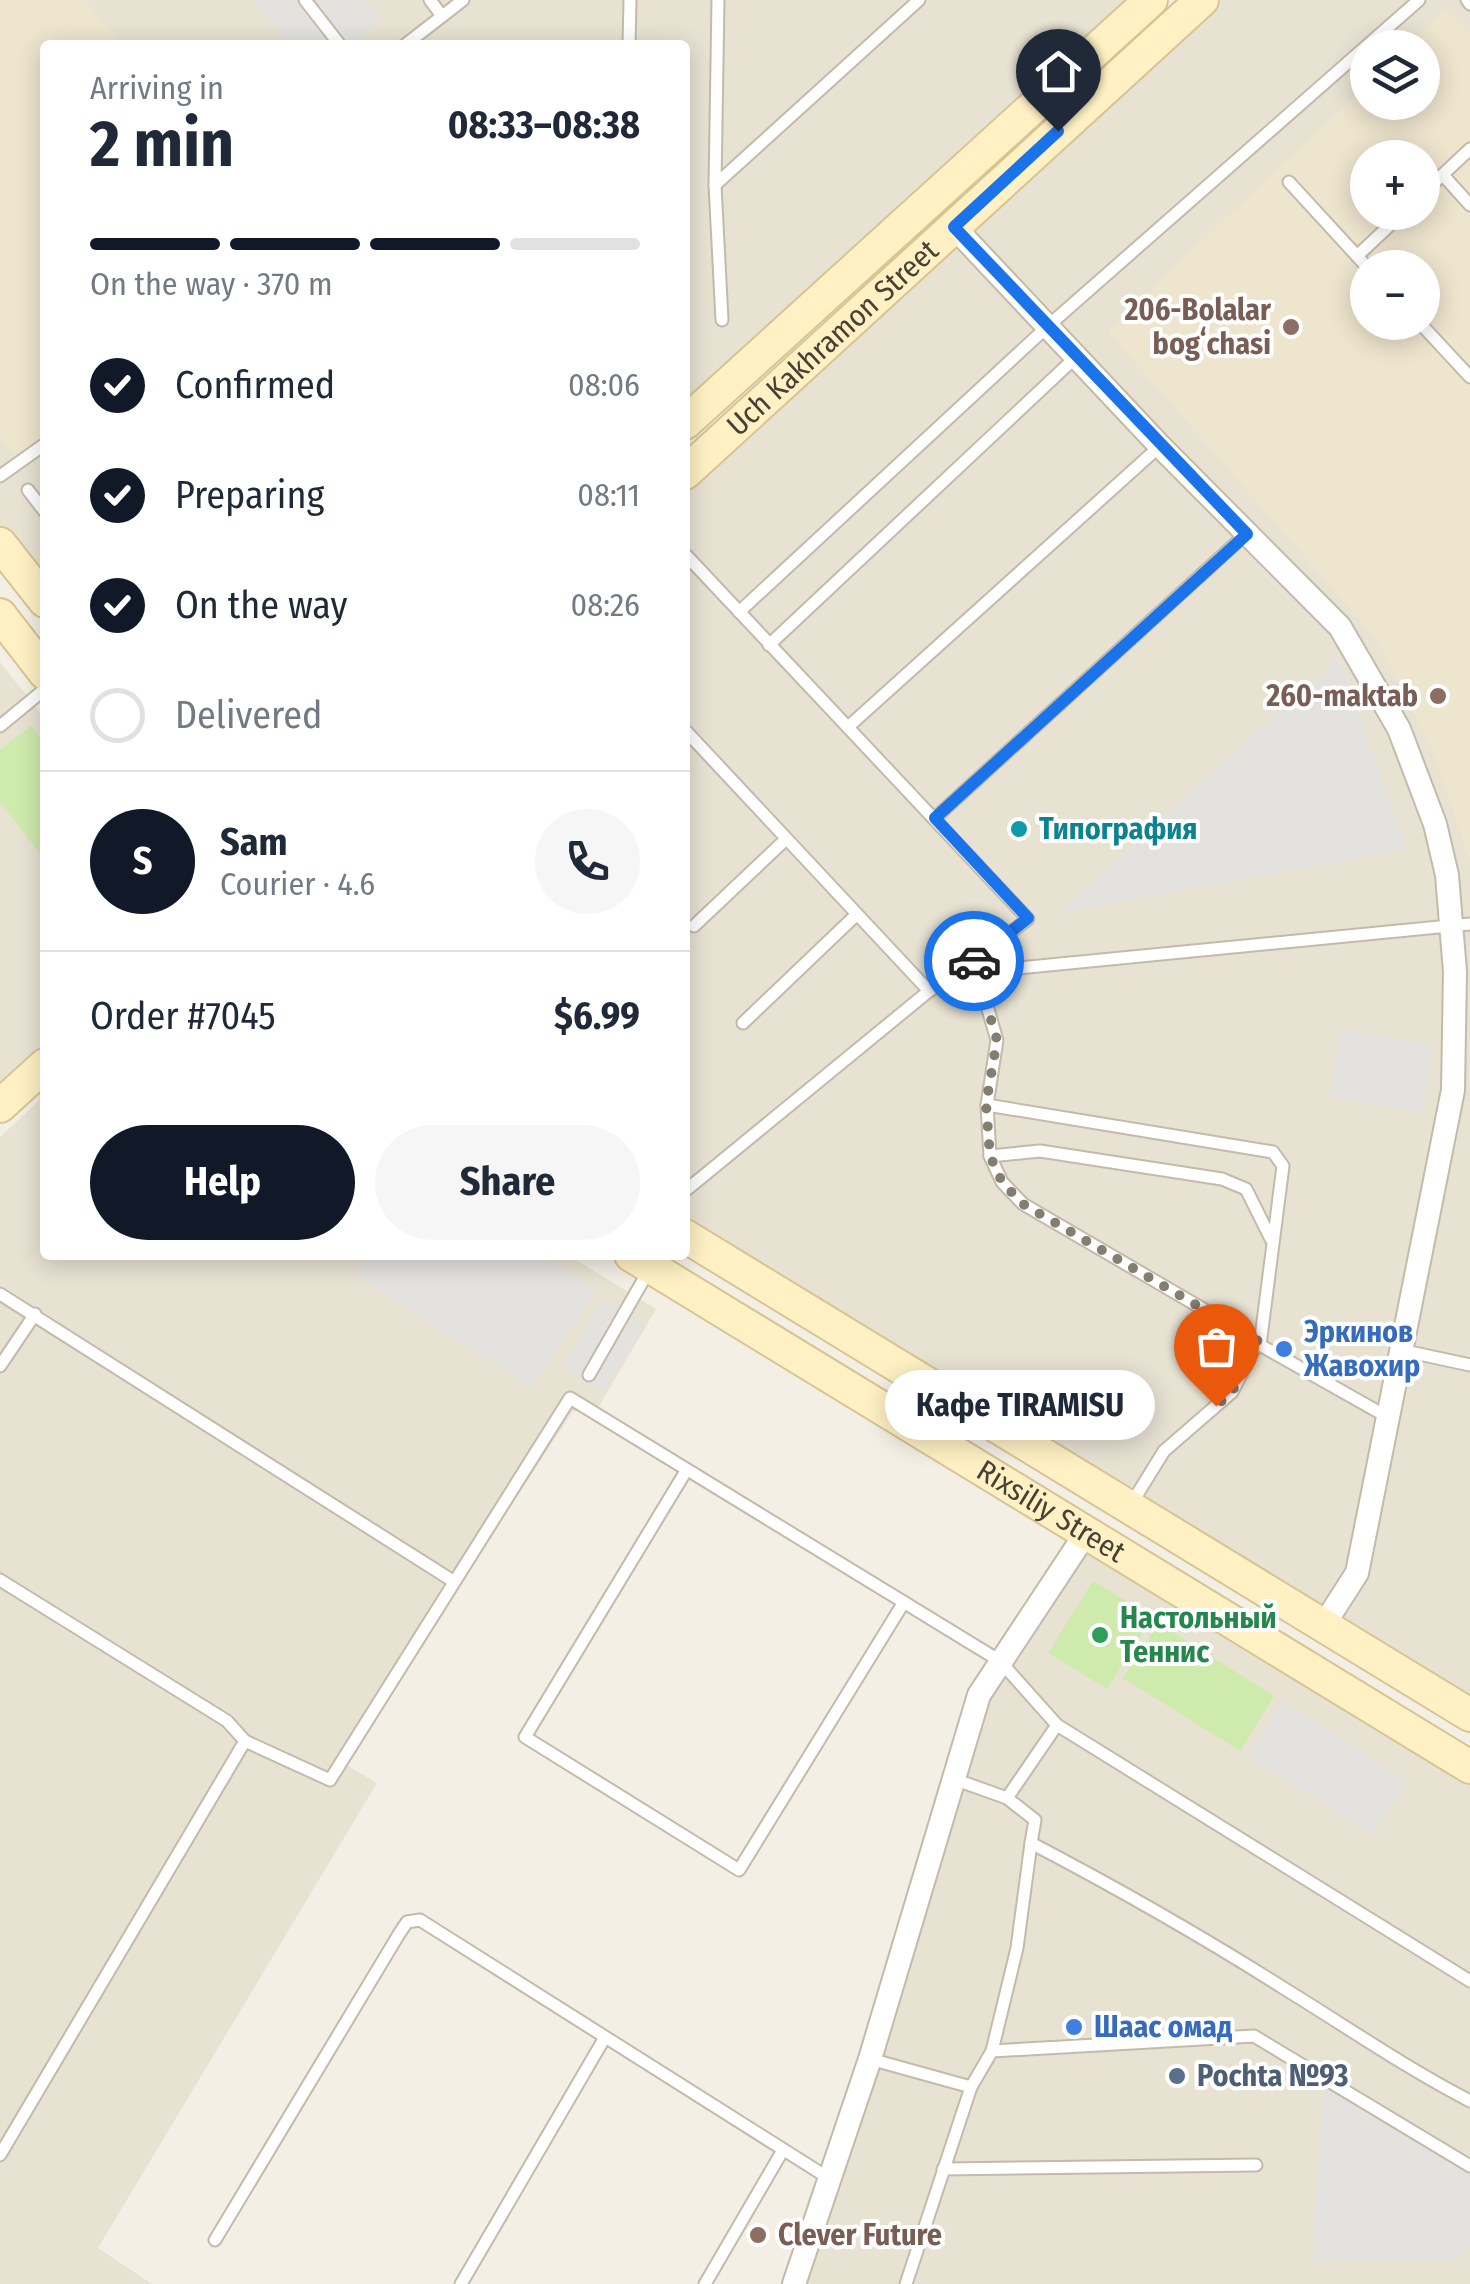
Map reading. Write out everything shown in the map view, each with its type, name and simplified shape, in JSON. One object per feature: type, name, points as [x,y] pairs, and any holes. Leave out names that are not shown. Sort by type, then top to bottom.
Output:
[{"type":"main road","name":"Uch Kakhramon Street","points":[[690,419],[1151,0]]},
{"type":"main road","name":"Uch Kakhramon Street","points":[[690,468],[1202,0]]},
{"type":"main road","points":[[716,395],[740,423]]},
{"type":"main road","points":[[0,544],[40,595]]},
{"type":"main road","points":[[7,624],[33,632],[40,625]]},
{"type":"main road","points":[[7,624],[40,667]]},
{"type":"main road","points":[[0,1106],[40,1069]]},
{"type":"main road","name":"Rixsiliy Street","points":[[690,1239],[1464,1711]]},
{"type":"main road","name":"Rixsiliy Street","points":[[641,1261],[1470,1767]]},
{"type":"main road","points":[[1434,1746],[1464,1711]]},
{"type":"street","points":[[954,227],[1160,446],[1340,627],[1398,730],[1435,824],[1461,925],[1462,1092],[1357,1573],[1324,1626]]},
{"type":"street","points":[[794,2284],[870,2059],[979,1694],[1086,1533]]},
{"type":"lane","points":[[305,0],[336,40]]},
{"type":"lane","points":[[430,0],[442,16]]},
{"type":"lane","points":[[411,40],[463,0]]},
{"type":"lane","points":[[630,0],[630,40]]},
{"type":"lane","points":[[718,0],[715,184],[722,320]]},
{"type":"lane","points":[[715,184],[919,0]]},
{"type":"lane","points":[[739,612],[1048,326],[1419,0]]},
{"type":"lane","points":[[1440,178],[1470,149]]},
{"type":"lane","points":[[1443,175],[1470,205]]},
{"type":"lane","points":[[1288,182],[1352,250]]},
{"type":"lane","points":[[1364,250],[1385,230]]},
{"type":"lane","points":[[1436,340],[1470,377]]},
{"type":"lane","points":[[768,645],[1076,357]]},
{"type":"lane","points":[[848,727],[1160,446]]},
{"type":"lane","points":[[0,476],[40,448]]},
{"type":"lane","points":[[28,490],[40,506]]},
{"type":"lane","points":[[935,818],[1247,534]]},
{"type":"lane","points":[[690,559],[1028,918],[929,992],[690,1186]]},
{"type":"lane","points":[[0,726],[40,693]]},
{"type":"lane","points":[[690,736],[784,841],[929,992]]},
{"type":"lane","points":[[694,926],[784,841]]},
{"type":"lane","points":[[743,1023],[856,916]]},
{"type":"lane","points":[[958,974],[1461,925]]},
{"type":"lane","points":[[977,972],[997,1040],[986,1104],[990,1156],[1002,1182],[1023,1204],[1391,1419]]},
{"type":"lane","points":[[986,1104],[1274,1152],[1283,1166],[1258,1341],[1232,1392],[1164,1450],[1129,1507]]},
{"type":"lane","points":[[990,1156],[1040,1151],[1222,1179],[1246,1189],[1271,1239]]},
{"type":"lane","points":[[588,1375],[641,1261]]},
{"type":"lane","points":[[0,1294],[453,1581]]},
{"type":"lane","points":[[0,1366],[35,1314]]},
{"type":"lane","points":[[1405,1351],[1470,1364]]},
{"type":"lane","points":[[0,1580],[227,1721],[245,1741],[330,1780],[570,1398],[1000,1661],[1056,1726],[1470,1980]]},
{"type":"lane","points":[[686,1471],[525,1736],[739,1870],[904,1602]]},
{"type":"lane","points":[[1007,1798],[1056,1726]]},
{"type":"lane","points":[[0,2155],[245,1741]]},
{"type":"lane","points":[[906,2284],[972,2087],[992,2051],[1017,1948],[1035,1820],[1007,1798],[951,1778]]},
{"type":"lane","points":[[1031,1843],[1180,1926],[1418,2074],[1470,2101]]},
{"type":"lane","points":[[215,2240],[407,1922],[420,1920],[830,2179]]},
{"type":"lane","points":[[992,2051],[1254,2036],[1470,2166]]},
{"type":"lane","points":[[461,2284],[604,2039]]},
{"type":"lane","points":[[870,2059],[972,2087]]},
{"type":"lane","points":[[705,2284],[783,2150]]},
{"type":"lane","points":[[943,2169],[1256,2165]]},
{"type":"shaded area","points":[[0,0],[1151,0],[690,418],[690,40],[40,40],[40,595],[0,544]]},
{"type":"shaded area","points":[[0,0],[85,0],[118,40],[40,40],[40,445],[19,461],[0,437]]},
{"type":"shaded area","points":[[253,0],[364,0],[381,21],[357,40],[285,40]]},
{"type":"shaded area","points":[[1202,0],[1470,0],[1470,1715],[690,1239],[690,468]]},
{"type":"shaded area","name":"206-Bolalar bogʻchasi","points":[[1446,9],[1470,35],[1470,862],[1433,752],[1377,640],[1108,331],[1350,100],[1350,120],[1440,120],[1440,30],[1423,30]]},
{"type":"shaded area","points":[[1339,658],[1406,849],[1058,913]]},
{"type":"shaded area","points":[[0,662],[40,713],[40,1046],[0,1082]]},
{"type":"shaded area","points":[[1341,1030],[1433,1045],[1421,1112],[1330,1097]]},
{"type":"shaded area","points":[[40,1100],[40,1260],[576,1260],[656,1309],[595,1413],[573,1411],[343,1763],[377,1783],[98,2248],[152,2284],[0,2284],[0,1137]]},
{"type":"shaded area","points":[[364,1260],[552,1260],[597,1289],[531,1387],[354,1274]]},
{"type":"shaded area","points":[[603,1301],[644,1326],[603,1392],[562,1367]]},
{"type":"shaded area","points":[[1086,1533],[1470,1767],[1470,2284],[794,2284],[979,1695]]},
{"type":"shaded area","points":[[1282,1702],[1407,1781],[1373,1835],[1247,1755]]},
{"type":"shaded area","points":[[1324,2080],[1470,2168],[1470,2249],[1445,2262],[1312,2260]]},
{"type":"green space","points":[[31,726],[40,738],[40,854],[0,802],[0,750]]},
{"type":"green space","name":"Настольный Теннис","points":[[1093,1581],[1152,1617],[1107,1689],[1048,1653]]},
{"type":"green space","points":[[1158,1623],[1274,1696],[1240,1751],[1123,1678]]},
{"type":"way so far","points":[[974,961],[958,974],[977,972],[997,1040],[986,1104],[990,1156],[1002,1182],[1023,1204],[1258,1341],[1232,1392],[1216,1406]]},
{"type":"place","name":"206-Bolalar bogʻchasi","points":[[1291,327]]},
{"type":"place","name":"260-maktab","points":[[1438,696]]},
{"type":"place","name":"Типография","points":[[1019,829]]},
{"type":"place","name":"Эркинов Жавохир","points":[[1284,1349]]},
{"type":"place","name":"Кафе TIRAMISU","points":[[1216,1406]]},
{"type":"place","name":"Настольный Теннис","points":[[1100,1635]]},
{"type":"place","name":"Шаас омад","points":[[1074,2027]]},
{"type":"place","name":"Pochta №93","points":[[1177,2076]]},
{"type":"place","name":"Clever Future","points":[[758,2235]]},
{"type":"route","points":[[974,961],[1028,918],[935,818],[1247,534],[954,227],[1058,131]]}]
